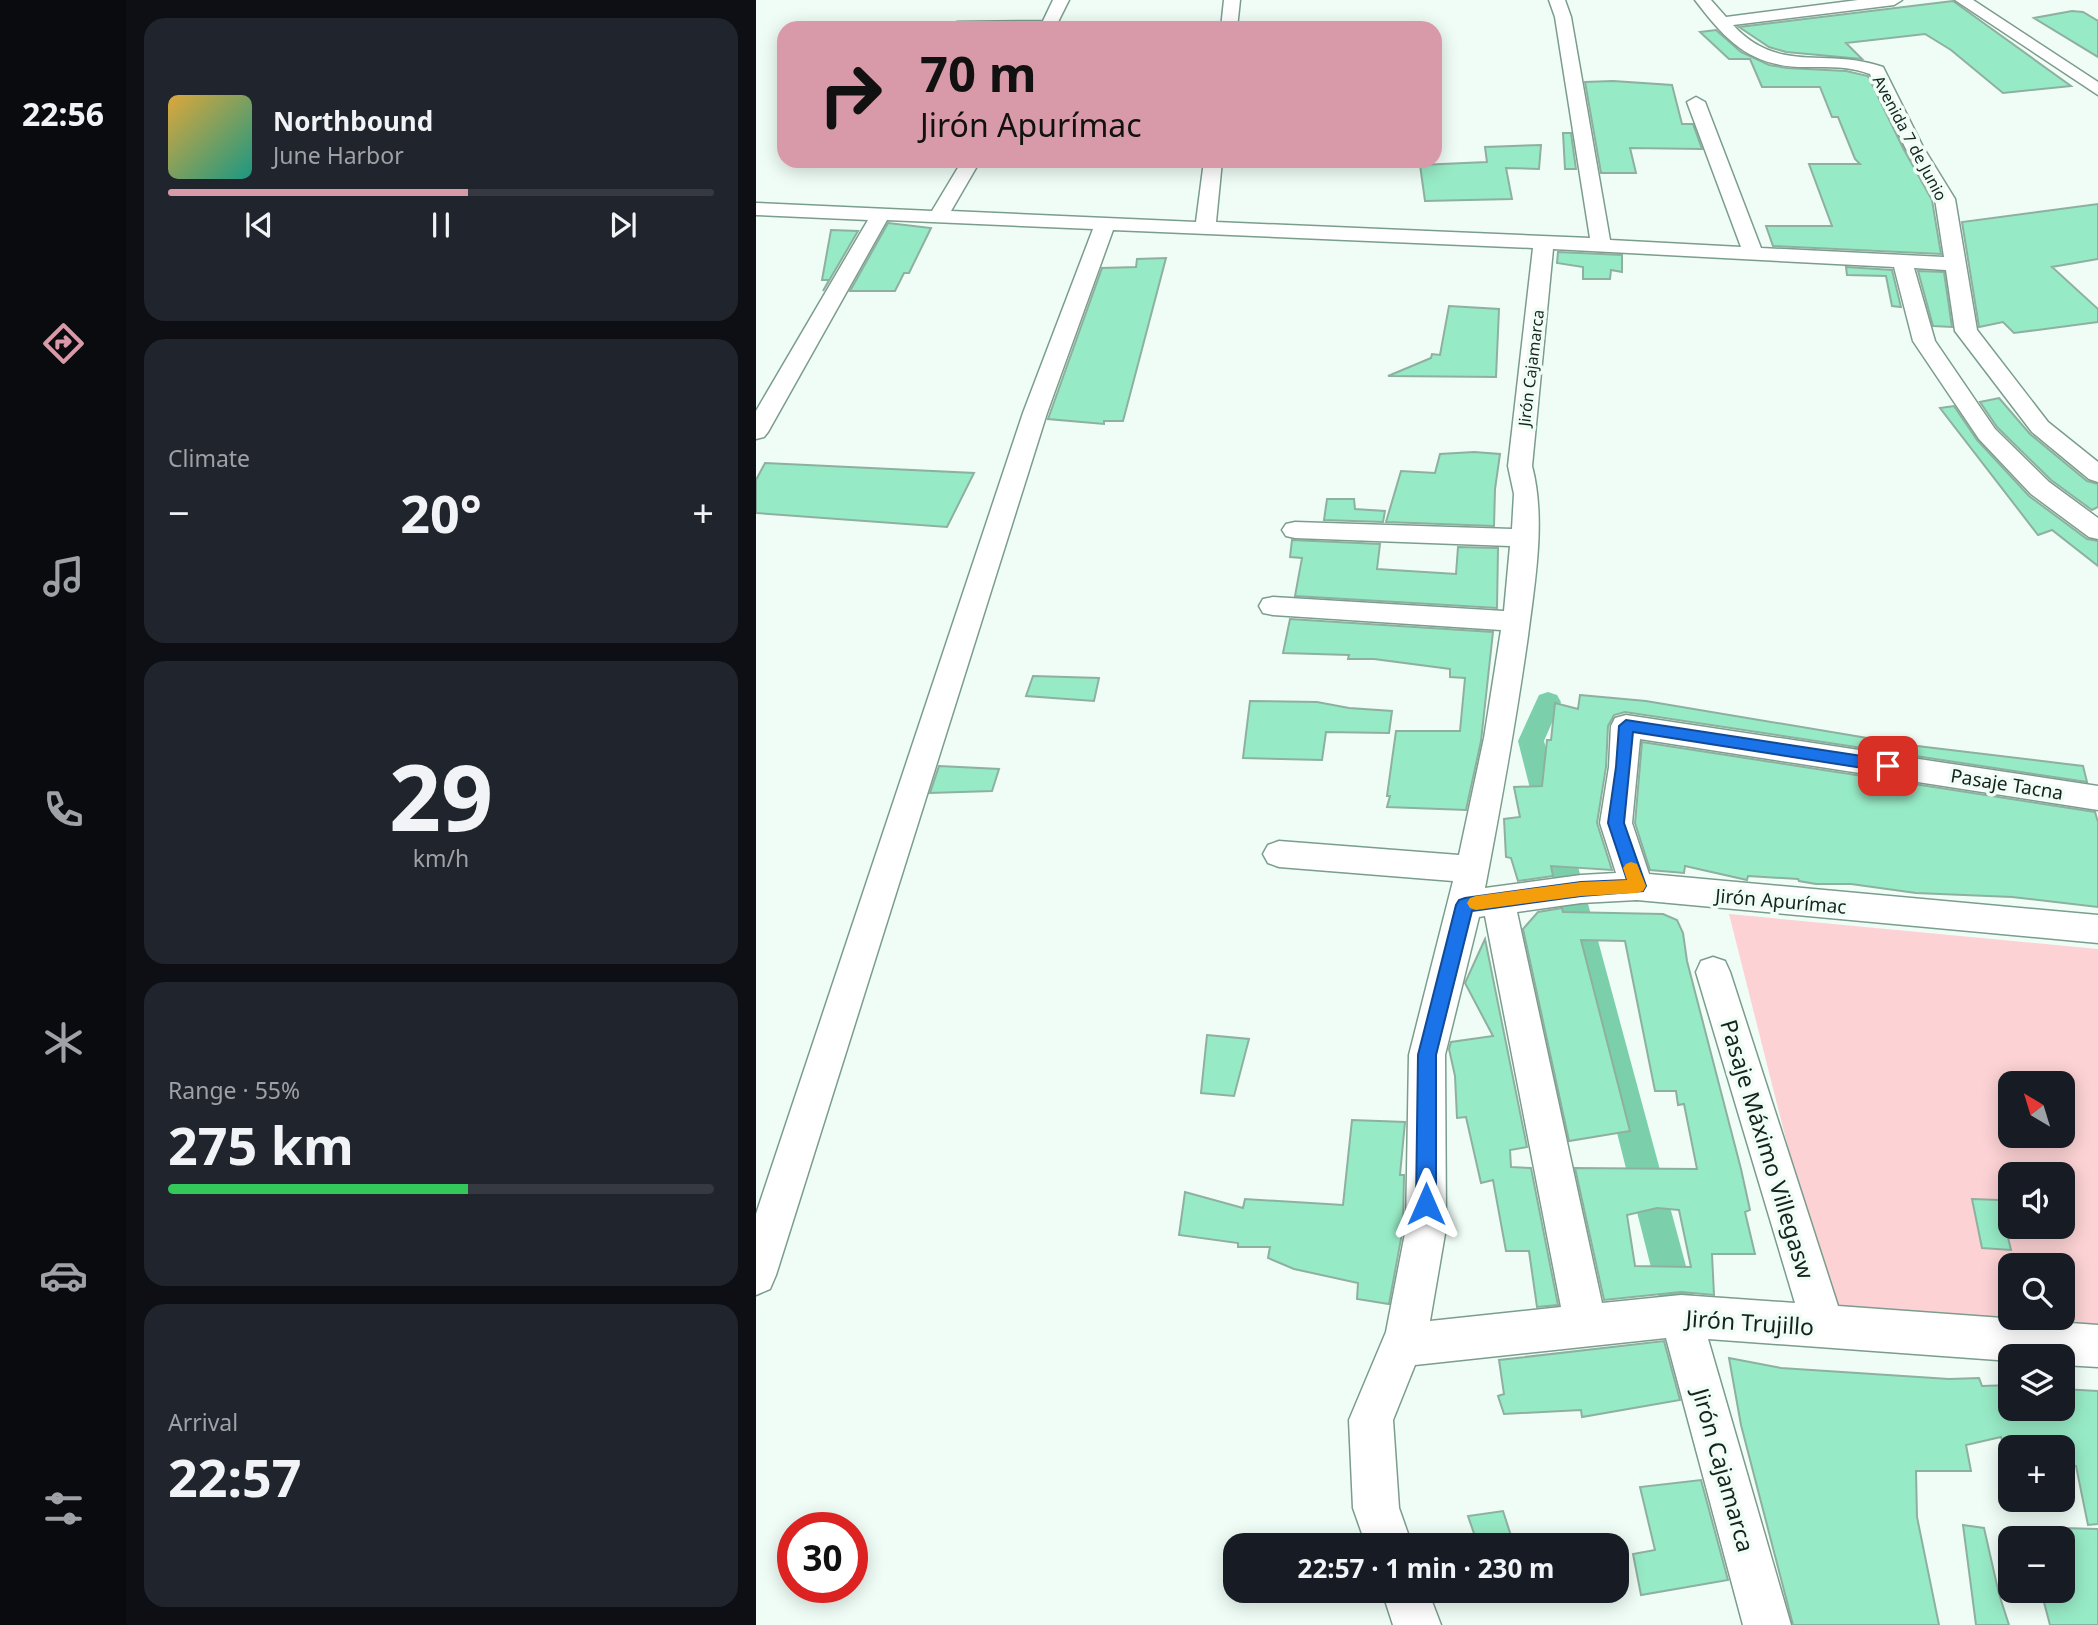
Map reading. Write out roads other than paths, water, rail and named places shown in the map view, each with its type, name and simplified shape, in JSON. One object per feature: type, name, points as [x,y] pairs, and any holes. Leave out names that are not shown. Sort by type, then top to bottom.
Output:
[{"type":"street","points":[[1050,21],[1061,0]]},
{"type":"street","points":[[1230,21],[1232,0]]},
{"type":"street","points":[[1557,0],[1563,17],[1601,245]]},
{"type":"street","name":"Avenida 7 de Junio","points":[[1703,0],[1736,37],[1764,57],[1847,62],[1866,65],[1877,71],[1914,147],[1945,199],[1966,331],[2040,427],[2098,474]]},
{"type":"street","points":[[1723,22],[1894,0]]},
{"type":"street","points":[[1963,0],[2098,90]]},
{"type":"street","points":[[1696,102],[1751,244],[1751,251]]},
{"type":"street","points":[[938,218],[967,168]]},
{"type":"street","points":[[1205,228],[1212,168]]},
{"type":"street","points":[[756,209],[1751,251],[1954,264]]},
{"type":"street","points":[[756,432],[880,215]]},
{"type":"street","points":[[756,1275],[1035,413],[1105,224]]},
{"type":"street","name":"Jirón Cajamarca","points":[[1385,1533],[1376,1507],[1371,1420],[1407,1333],[1426,1228],[1427,1055],[1481,902],[1472,869],[1499,738],[1516,621],[1527,494],[1520,466],[1543,242]]},
{"type":"street","points":[[1902,260],[1924,341],[1987,434],[2040,488],[2098,531]]},
{"type":"street","points":[[1295,530],[1524,538]]},
{"type":"street","points":[[1273,606],[1516,621]]},
{"type":"street","name":"Pasaje Tacna","points":[[1637,886],[1616,823],[1624,767],[1626,726],[2098,798]]},
{"type":"street","points":[[1279,854],[1472,869]]},
{"type":"street","name":"Jirón Apurímac","points":[[1481,902],[1581,889],[1637,886],[2098,929]]},
{"type":"street","points":[[1481,902],[1586,1325]]},
{"type":"street","name":"Pasaje Máximo Villegasw","points":[[1713,972],[1823,1326]]},
{"type":"street","name":"Jirón Cajamarca","points":[[1681,1316],[1767,1625]]},
{"type":"street","name":"Jirón Trujillo","points":[[1402,1345],[1681,1316],[2098,1346]]},
{"type":"street","points":[[1409,1603],[1416,1625]]},
{"type":"waterway","points":[[1548,702],[1531,741],[1678,1303]]}]
